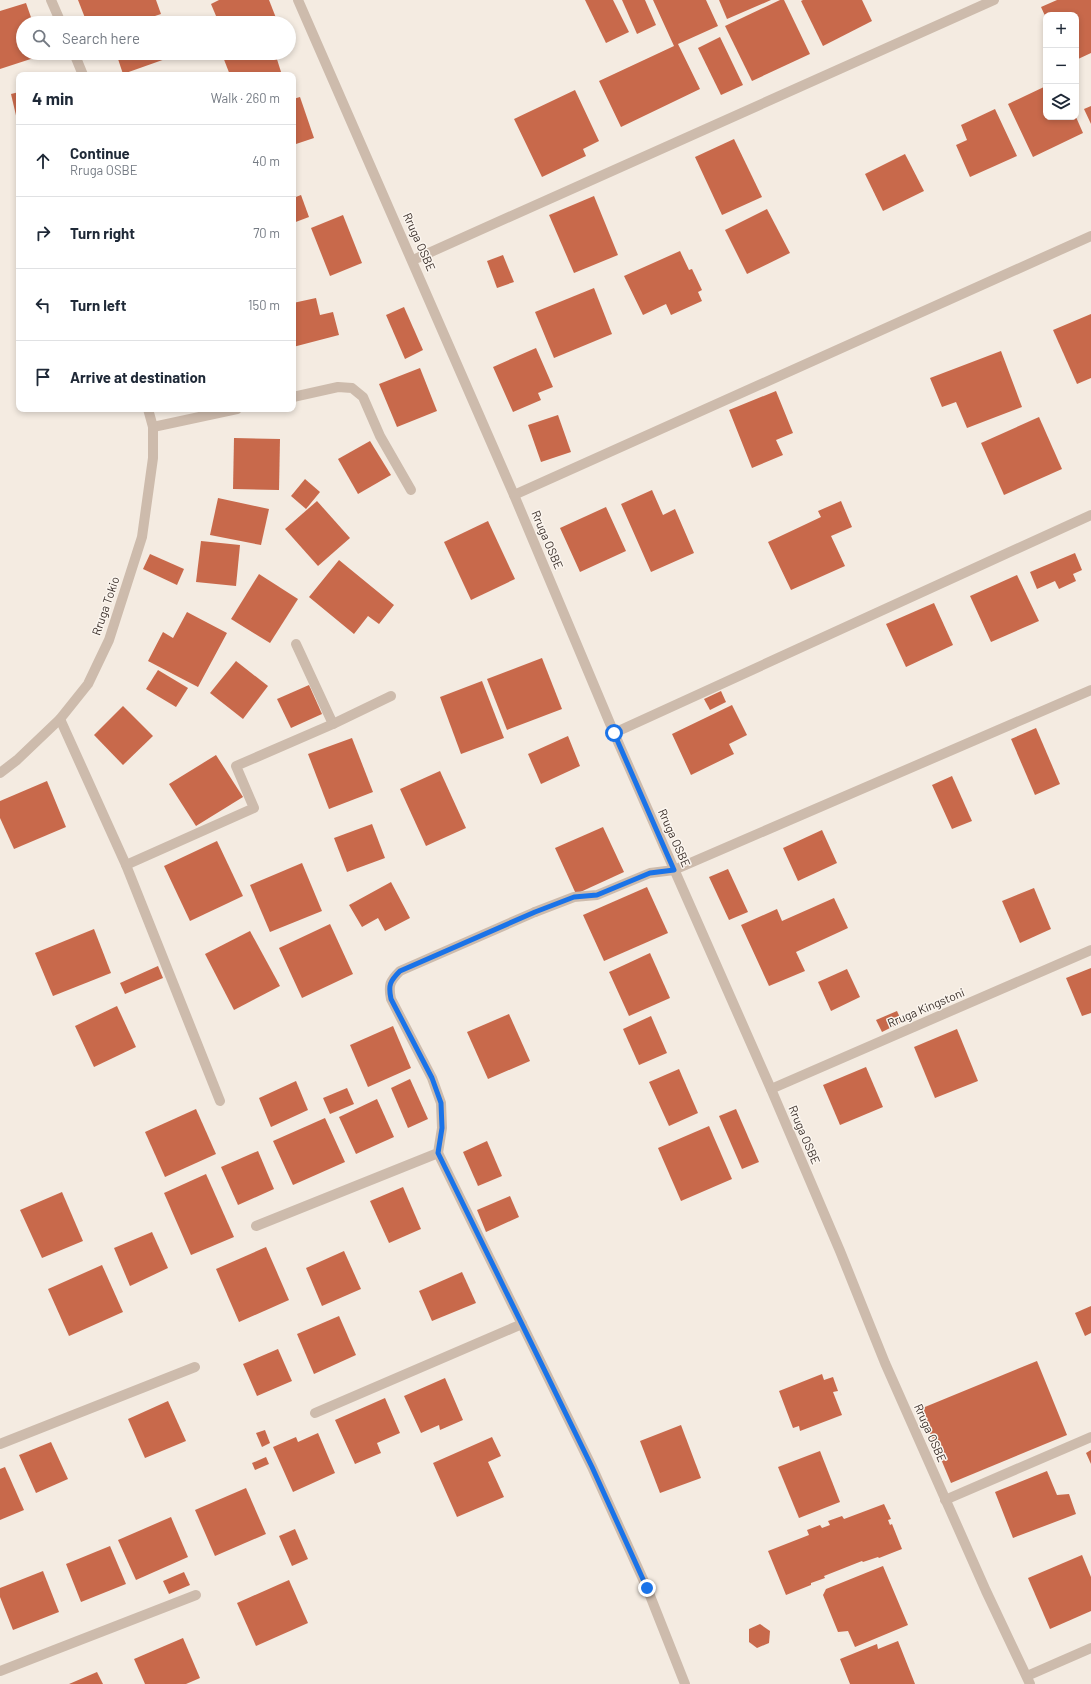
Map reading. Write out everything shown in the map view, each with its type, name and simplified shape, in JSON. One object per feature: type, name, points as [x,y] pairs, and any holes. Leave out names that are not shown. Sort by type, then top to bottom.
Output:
[{"type":"street","points":[[51,0],[58,16]]},
{"type":"street","name":"Rruga OSBE","points":[[298,0],[413,260],[514,494],[614,733],[840,1251],[885,1363],[1029,1680]]},
{"type":"street","points":[[413,260],[994,0]]},
{"type":"street","points":[[77,60],[82,72]]},
{"type":"street","points":[[514,494],[1091,236]]},
{"type":"street","points":[[296,396],[338,387],[352,388],[363,397],[380,436],[410,490]]},
{"type":"street","name":"Rruga Tokio","points":[[0,773],[17,760],[60,719],[88,684],[109,640],[142,538],[152,458],[152,427],[149,412]]},
{"type":"street","points":[[152,427],[223,412]]},
{"type":"street","points":[[614,733],[1091,515]]},
{"type":"street","points":[[296,644],[333,724]]},
{"type":"street","points":[[685,1684],[647,1588],[602,1489],[438,1153],[442,1128],[441,1103],[432,1078],[391,999],[389,988],[393,978],[400,971],[535,912],[574,897],[597,895],[650,873],[674,870],[1091,690]]},
{"type":"street","points":[[126,865],[254,808],[236,766],[333,724],[391,696]]},
{"type":"street","points":[[60,719],[126,865],[220,1101]]},
{"type":"street","name":"Rruga Kingstoni","points":[[770,1090],[1091,950]]},
{"type":"street","points":[[256,1226],[438,1153]]},
{"type":"street","points":[[315,1413],[522,1324]]},
{"type":"street","points":[[0,1444],[195,1367]]},
{"type":"street","points":[[946,1500],[1091,1436]]},
{"type":"street","points":[[0,1671],[196,1595]]},
{"type":"street","points":[[1029,1680],[1091,1648]]},
{"type":"building","points":[[78,0],[156,0],[161,14],[155,16],[84,16]]},
{"type":"building","points":[[219,0],[269,0],[275,16],[216,16],[211,4]]},
{"type":"building","points":[[585,0],[613,0],[629,32],[606,43]]},
{"type":"building","points":[[622,0],[645,0],[656,25],[637,34]]},
{"type":"building","points":[[653,0],[706,0],[718,26],[678,44],[700,89],[621,127],[599,81],[674,46]]},
{"type":"building","points":[[719,0],[771,0],[727,19]]},
{"type":"building","points":[[780,0],[784,0],[810,54],[752,81],[725,26]]},
{"type":"building","points":[[862,0],[872,21],[823,46],[801,1]]},
{"type":"building","points":[[1057,0],[1091,0],[1091,53],[1079,59],[1079,12],[1043,12],[1041,7]]},
{"type":"building","points":[[26,3],[31,16],[16,16],[16,60],[28,60],[0,69],[0,11]]},
{"type":"building","points":[[720,37],[743,85],[721,95],[698,48]]},
{"type":"building","points":[[118,60],[163,60],[129,72],[122,72]]},
{"type":"building","points":[[224,60],[277,60],[281,72],[229,72]]},
{"type":"building","points":[[1043,87],[1043,120],[1077,120],[1083,133],[1033,157],[1008,104]]},
{"type":"building","points":[[575,90],[599,141],[583,149],[586,156],[542,177],[514,119]]},
{"type":"building","points":[[16,93],[16,115],[11,94]]},
{"type":"building","points":[[300,97],[314,138],[296,144],[296,98]]},
{"type":"building","points":[[1091,106],[1091,124],[1084,109]]},
{"type":"building","points":[[995,109],[1017,156],[970,177],[956,145],[967,140],[961,125]]},
{"type":"building","points":[[734,139],[762,197],[722,215],[695,157]]},
{"type":"building","points":[[905,154],[924,191],[883,211],[865,174]]},
{"type":"building","points":[[301,195],[309,217],[296,222],[296,197]]},
{"type":"building","points":[[594,196],[618,255],[574,273],[549,215]]},
{"type":"building","points":[[767,209],[790,253],[747,274],[725,230]]},
{"type":"building","points":[[343,215],[362,263],[330,276],[311,228]]},
{"type":"building","points":[[680,251],[689,270],[692,269],[702,290],[698,292],[702,301],[671,315],[666,304],[643,315],[624,276]]},
{"type":"building","points":[[503,255],[514,282],[497,288],[487,261]]},
{"type":"building","points":[[594,288],[612,334],[554,358],[535,312]]},
{"type":"building","points":[[316,298],[320,315],[333,312],[339,335],[296,346],[296,302]]},
{"type":"building","points":[[404,307],[423,350],[405,359],[386,315]]},
{"type":"building","points":[[1091,314],[1091,378],[1077,384],[1053,330]]},
{"type":"building","points":[[536,348],[553,387],[538,393],[541,400],[513,412],[493,367]]},
{"type":"building","points":[[1001,351],[1022,407],[967,428],[956,402],[942,407],[930,378]]},
{"type":"building","points":[[420,368],[437,411],[397,427],[379,384]]},
{"type":"building","points":[[776,391],[793,433],[776,440],[783,455],[752,468],[729,410]]},
{"type":"building","points":[[558,415],[571,452],[541,462],[528,425]]},
{"type":"building","points":[[1039,417],[1062,469],[1004,495],[981,443]]},
{"type":"building","points":[[234,438],[280,439],[279,490],[233,489]]},
{"type":"building","points":[[370,441],[391,475],[358,494],[338,459]]},
{"type":"building","points":[[305,479],[320,492],[306,509],[291,496]]},
{"type":"building","points":[[652,490],[663,515],[675,509],[694,553],[651,572],[621,504]]},
{"type":"building","points":[[218,498],[269,509],[261,545],[210,535]]},
{"type":"building","points":[[317,501],[350,538],[318,566],[285,529]]},
{"type":"building","points":[[841,501],[852,527],[831,536],[845,566],[791,590],[768,542],[821,517],[818,511]]},
{"type":"building","points":[[606,507],[626,551],[580,572],[560,528]]},
{"type":"building","points":[[488,521],[515,579],[471,600],[444,542]]},
{"type":"building","points":[[201,541],[240,545],[236,586],[196,582]]},
{"type":"building","points":[[1075,553],[1082,570],[1073,574],[1076,581],[1059,589],[1055,581],[1037,589],[1030,572]]},
{"type":"building","points":[[150,554],[184,569],[177,585],[143,569]]},
{"type":"building","points":[[339,560],[394,605],[379,624],[368,616],[354,634],[309,597]]},
{"type":"building","points":[[259,574],[298,599],[270,643],[231,619]]},
{"type":"building","points":[[1017,575],[1039,621],[991,642],[970,596]]},
{"type":"building","points":[[934,603],[953,645],[906,667],[886,624]]},
{"type":"building","points":[[187,612],[227,633],[198,687],[148,661],[163,632],[173,638]]},
{"type":"building","points":[[542,658],[562,709],[507,730],[487,679]]},
{"type":"building","points":[[236,661],[268,686],[243,719],[210,693]]},
{"type":"building","points":[[158,670],[188,688],[176,707],[146,689]]},
{"type":"building","points":[[482,681],[504,738],[461,754],[440,697]]},
{"type":"building","points":[[309,685],[322,714],[291,728],[277,699]]},
{"type":"building","points":[[721,691],[726,702],[710,710],[704,699]]},
{"type":"building","points":[[732,705],[747,735],[729,744],[734,754],[691,775],[672,734]]},
{"type":"building","points":[[123,706],[153,736],[123,765],[94,735]]},
{"type":"building","points":[[1036,728],[1060,784],[1035,795],[1011,739]]},
{"type":"building","points":[[568,736],[580,766],[541,784],[528,754]]},
{"type":"building","points":[[352,738],[373,792],[329,809],[308,754]]},
{"type":"building","points":[[216,755],[243,797],[196,826],[169,784]]},
{"type":"building","points":[[440,771],[466,828],[426,846],[400,789]]},
{"type":"building","points":[[952,776],[972,821],[952,829],[932,785]]},
{"type":"building","points":[[47,781],[66,827],[14,849],[0,818],[0,801]]},
{"type":"building","points":[[372,824],[385,858],[347,872],[334,838]]},
{"type":"building","points":[[603,827],[624,872],[576,894],[555,848]]},
{"type":"building","points":[[822,830],[837,863],[798,881],[783,848]]},
{"type":"building","points":[[217,841],[243,896],[190,921],[164,866]]},
{"type":"building","points":[[302,863],[322,911],[270,932],[250,885]]},
{"type":"building","points":[[728,869],[748,912],[729,920],[709,877]]},
{"type":"building","points":[[391,882],[410,918],[385,931],[378,918],[362,927],[349,905]]},
{"type":"building","points":[[647,887],[668,933],[604,961],[583,915]]},
{"type":"building","points":[[1034,888],[1051,929],[1020,943],[1002,901]]},
{"type":"building","points":[[834,898],[848,928],[796,952],[805,971],[769,986],[741,925],[777,909],[782,921]]},
{"type":"building","points":[[330,924],[353,974],[302,998],[279,948]]},
{"type":"building","points":[[94,929],[111,973],[53,996],[35,953]]},
{"type":"building","points":[[250,931],[280,986],[234,1010],[205,954]]},
{"type":"building","points":[[650,953],[670,998],[629,1016],[609,972]]},
{"type":"building","points":[[158,966],[163,978],[125,994],[120,983]]},
{"type":"building","points":[[1091,968],[1091,1013],[1082,1016],[1066,978]]},
{"type":"building","points":[[847,969],[860,997],[831,1011],[818,982]]},
{"type":"building","points":[[117,1006],[136,1047],[94,1067],[75,1026]]},
{"type":"building","points":[[897,1011],[902,1022],[882,1032],[876,1020]]},
{"type":"building","points":[[509,1014],[530,1061],[488,1079],[467,1032]]},
{"type":"building","points":[[651,1016],[667,1053],[639,1065],[623,1029]]},
{"type":"building","points":[[393,1026],[411,1068],[368,1087],[350,1045]]},
{"type":"building","points":[[957,1029],[978,1081],[935,1098],[914,1047]]},
{"type":"building","points":[[866,1067],[883,1107],[840,1125],[823,1085]]},
{"type":"building","points":[[679,1069],[698,1113],[669,1126],[649,1082]]},
{"type":"building","points":[[410,1079],[428,1119],[408,1128],[391,1088]]},
{"type":"building","points":[[296,1081],[308,1110],[271,1127],[259,1098]]},
{"type":"building","points":[[347,1088],[354,1104],[330,1114],[323,1098]]},
{"type":"building","points":[[377,1099],[394,1137],[356,1154],[339,1117]]},
{"type":"building","points":[[196,1109],[216,1154],[165,1177],[145,1132]]},
{"type":"building","points":[[736,1109],[759,1162],[742,1169],[719,1116]]},
{"type":"building","points":[[325,1118],[345,1162],[293,1185],[273,1141]]},
{"type":"building","points":[[709,1126],[732,1179],[681,1201],[658,1148]]},
{"type":"building","points":[[487,1141],[502,1176],[478,1186],[463,1152]]},
{"type":"building","points":[[258,1151],[274,1189],[238,1205],[221,1167]]},
{"type":"building","points":[[206,1174],[234,1237],[191,1255],[164,1193]]},
{"type":"building","points":[[403,1187],[421,1229],[389,1243],[370,1201]]},
{"type":"building","points":[[62,1192],[83,1241],[42,1258],[20,1210]]},
{"type":"building","points":[[510,1196],[519,1217],[486,1232],[477,1210]]},
{"type":"building","points":[[152,1232],[168,1268],[130,1286],[114,1248]]},
{"type":"building","points":[[266,1247],[289,1300],[239,1322],[216,1269]]},
{"type":"building","points":[[344,1251],[361,1289],[322,1306],[306,1268]]},
{"type":"building","points":[[102,1265],[123,1312],[69,1336],[48,1289]]},
{"type":"building","points":[[462,1272],[476,1303],[432,1321],[419,1291]]},
{"type":"building","points":[[1091,1306],[1091,1333],[1085,1336],[1075,1313]]},
{"type":"building","points":[[339,1316],[356,1355],[314,1374],[297,1334]]},
{"type":"building","points":[[278,1349],[292,1381],[257,1396],[243,1364]]},
{"type":"building","points":[[1037,1361],[1067,1435],[951,1483],[920,1409]]},
{"type":"building","points":[[822,1374],[824,1380],[833,1377],[838,1391],[833,1392],[842,1415],[800,1431],[799,1426],[793,1428],[779,1391]]},
{"type":"building","points":[[445,1378],[463,1420],[440,1430],[439,1425],[421,1433],[404,1396]]},
{"type":"building","points":[[385,1398],[400,1433],[377,1443],[381,1453],[355,1464],[335,1420]]},
{"type":"building","points":[[168,1401],[186,1441],[145,1458],[128,1419]]},
{"type":"building","points":[[681,1425],[701,1478],[660,1493],[640,1441]]},
{"type":"building","points":[[265,1430],[270,1443],[262,1447],[256,1433]]},
{"type":"building","points":[[318,1433],[335,1473],[293,1492],[273,1447],[296,1437],[298,1442]]},
{"type":"building","points":[[492,1437],[501,1456],[488,1462],[504,1497],[457,1517],[433,1463]]},
{"type":"building","points":[[51,1442],[68,1479],[36,1493],[19,1455]]},
{"type":"building","points":[[1091,1450],[1091,1464],[1086,1453]]},
{"type":"building","points":[[820,1451],[840,1502],[799,1518],[778,1467]]},
{"type":"building","points":[[266,1457],[269,1464],[255,1470],[252,1463]]},
{"type":"building","points":[[5,1467],[24,1510],[0,1520],[0,1469]]},
{"type":"building","points":[[1047,1471],[1057,1495],[1069,1494],[1076,1514],[1013,1538],[995,1492]]},
{"type":"building","points":[[246,1488],[266,1534],[215,1556],[195,1510]]},
{"type":"building","points":[[884,1504],[891,1519],[888,1520],[890,1525],[892,1524],[902,1549],[879,1558],[862,1561],[824,1576],[825,1578],[786,1595],[768,1551],[809,1535],[807,1530],[820,1525],[822,1528],[830,1525],[828,1521],[842,1516],[844,1519]]},
{"type":"building","points":[[171,1517],[188,1557],[136,1580],[118,1540]]},
{"type":"building","points":[[295,1529],[308,1559],[292,1566],[279,1536]]},
{"type":"building","points":[[110,1546],[126,1584],[81,1602],[66,1564]]},
{"type":"building","points":[[1082,1555],[1091,1577],[1091,1611],[1050,1629],[1028,1578]]},
{"type":"building","points":[[883,1566],[908,1625],[855,1647],[848,1631],[838,1632],[823,1595],[826,1589]]},
{"type":"building","points":[[43,1571],[59,1612],[13,1630],[0,1597],[0,1588]]},
{"type":"building","points":[[184,1572],[190,1585],[169,1594],[163,1581]]},
{"type":"building","points":[[289,1580],[308,1623],[256,1646],[237,1603]]},
{"type":"building","points":[[760,1624],[770,1631],[769,1643],[757,1648],[749,1642],[749,1629]]},
{"type":"building","points":[[183,1638],[200,1678],[186,1684],[145,1684],[134,1659]]},
{"type":"building","points":[[898,1641],[915,1684],[850,1684],[840,1659],[877,1644],[878,1649]]},
{"type":"building","points":[[97,1672],[103,1684],[69,1684]]},
{"type":"route","points":[[614,733],[674,870],[650,873],[597,895],[574,897],[535,912],[400,971],[393,978],[389,988],[391,999],[432,1078],[441,1103],[442,1128],[438,1153],[592,1467],[647,1588]]}]
